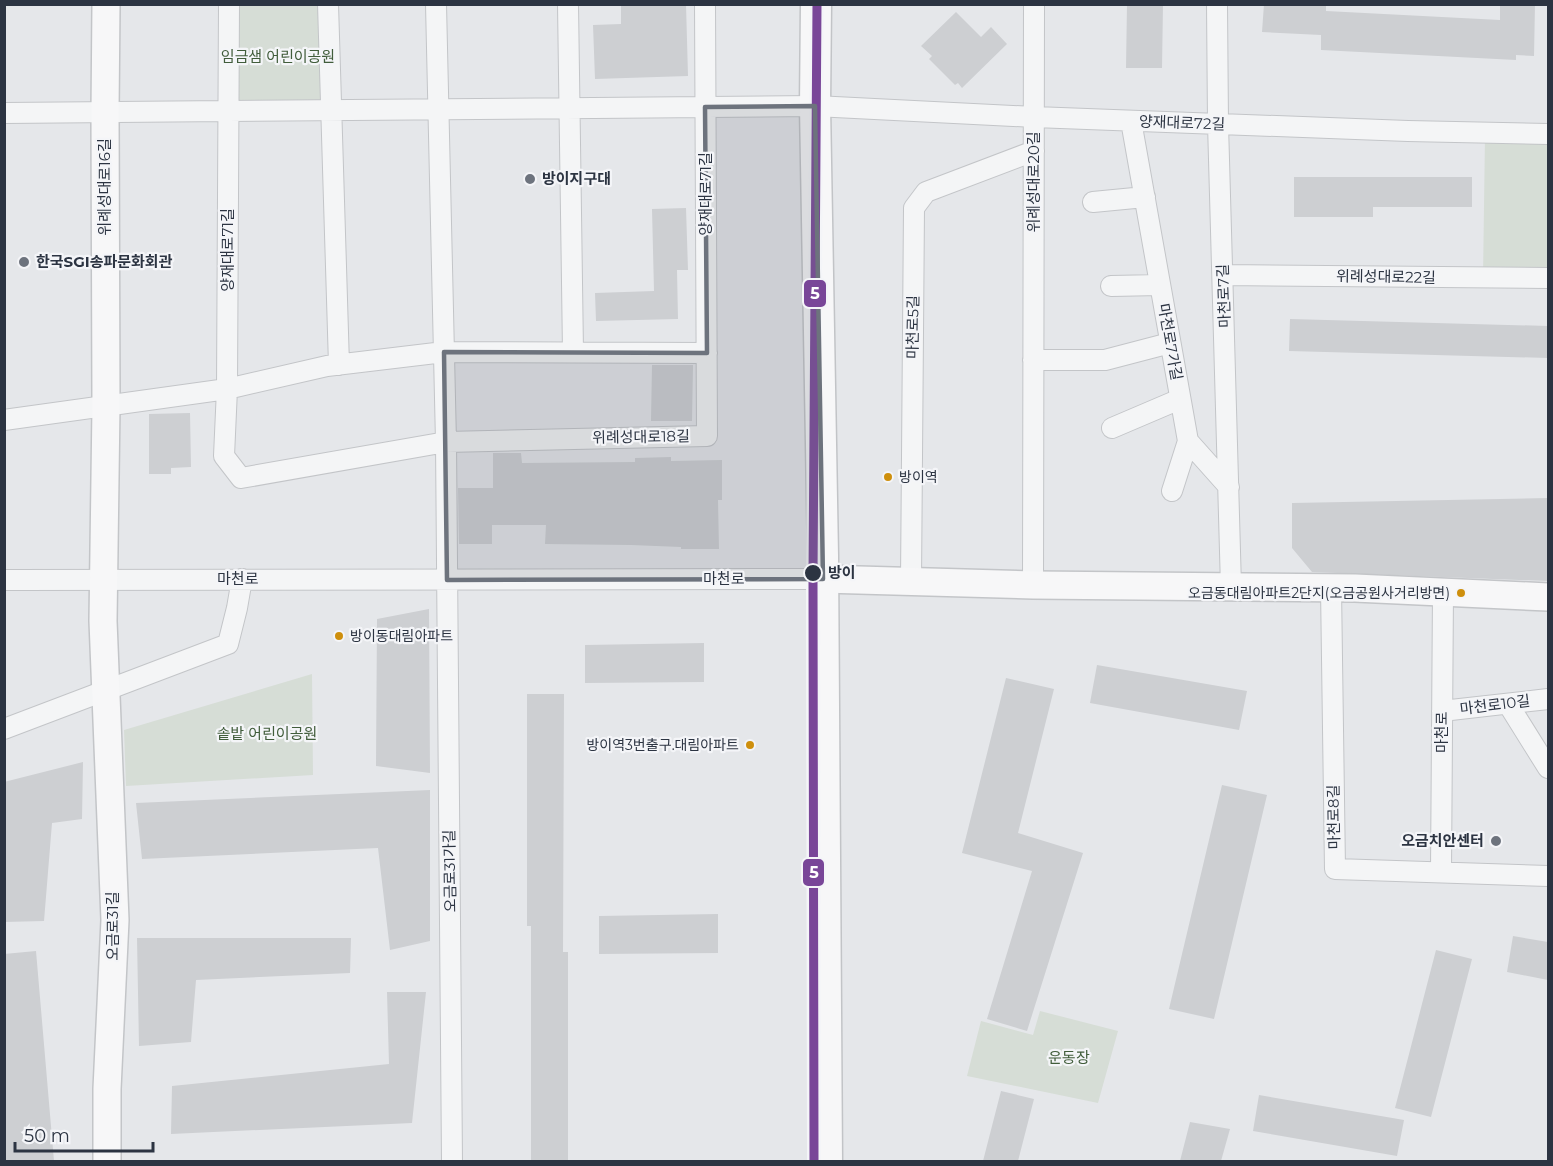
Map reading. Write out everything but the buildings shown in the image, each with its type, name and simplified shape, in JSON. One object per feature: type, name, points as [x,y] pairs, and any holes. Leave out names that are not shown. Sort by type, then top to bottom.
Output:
[{"type":"main road","points":[[816,4],[815,106],[823,579],[827,1161]]},
{"type":"street","name":"위례성대로16길","points":[[104,579],[106,4]]},
{"type":"street","name":"양재대로71길","points":[[227,389],[229,4]]},
{"type":"street","points":[[328,4],[339,364]]},
{"type":"street","points":[[436,4],[447,580]]},
{"type":"street","points":[[568,4],[573,352]]},
{"type":"street","name":"양재대로71길","points":[[705,4],[707,352]]},
{"type":"street","name":"위례성대로20길","points":[[1033,585],[1034,4]]},
{"type":"street","name":"마천로7길","points":[[1217,4],[1218,124],[1231,587]]},
{"type":"street","points":[[4,113],[815,106]]},
{"type":"street","name":"양재대로72길","points":[[815,106],[1131,121],[1548,134]]},
{"type":"street","name":"마천로7가길","points":[[1131,121],[1188,441],[1172,492]]},
{"type":"street","name":"마천로5길","points":[[911,581],[915,208],[926,192],[1034,151]]},
{"type":"street","points":[[1093,202],[1144,197]]},
{"type":"street","name":"위례성대로22길","points":[[1223,275],[1548,278]]},
{"type":"street","name":"마천로7가길","points":[[1111,286],[1160,285]]},
{"type":"street","points":[[1033,360],[1105,360],[1170,343]]},
{"type":"street","points":[[4,420],[227,389],[339,364],[444,352],[707,352]]},
{"type":"street","name":"위례성대로18길","points":[[227,389],[224,456],[241,478],[446,442],[707,436],[707,352]]},
{"type":"street","name":"마천로7가길","points":[[1112,428],[1180,399]]},
{"type":"street","points":[[1188,441],[1229,487]]},
{"type":"street","name":"오금로31길","points":[[104,579],[105,691],[115,920],[107,1161]]},
{"type":"street","points":[[4,729],[228,644],[242,579]]},
{"type":"street","name":"마천로","points":[[4,580],[823,579],[1033,585],[1331,588],[1548,597]]},
{"type":"street","name":"오금로31가길","points":[[447,580],[452,1161]]},
{"type":"street","name":"마천로8길","points":[[1331,588],[1335,869],[1548,876]]},
{"type":"street","name":"마천로","points":[[1441,872],[1443,592]]},
{"type":"street","name":"마천로10길","points":[[1442,711],[1548,699]]},
{"type":"street","points":[[1508,704],[1548,768]]},
{"type":"highlighted area","points":[[815,106],[823,579],[447,580],[444,352],[707,353],[705,107]]},
{"type":"green space","name":"임금샘 어린이공원","points":[[235,5],[320,5],[322,109],[237,110]]},
{"type":"green space","points":[[1485,136],[1548,136],[1548,278],[1483,278]]},
{"type":"green space","name":"솥밭 어린이공원","points":[[312,674],[313,775],[126,786],[124,730]]},
{"type":"green space","name":"운동장","points":[[1040,1011],[1118,1031],[1098,1103],[967,1076],[981,1021],[1033,1035]]},
{"type":"transit line","name":"5","points":[[814,1162],[813,576],[817,4]]},
{"type":"place","name":"방이지구대","points":[[530,179]]},
{"type":"place","name":"한국SGI송파문화회관","points":[[24,262]]},
{"type":"place","name":"방이역","points":[[888,477]]},
{"type":"place","name":"방이","points":[[813,573]]},
{"type":"place","name":"오금동대림아파트2단지(오금공원사거리방면)","points":[[1461,593]]},
{"type":"place","name":"방이동대림아파트","points":[[339,636]]},
{"type":"place","name":"방이역3번출구.대림아파트","points":[[750,745]]},
{"type":"place","name":"오금치안센터","points":[[1496,841]]}]
